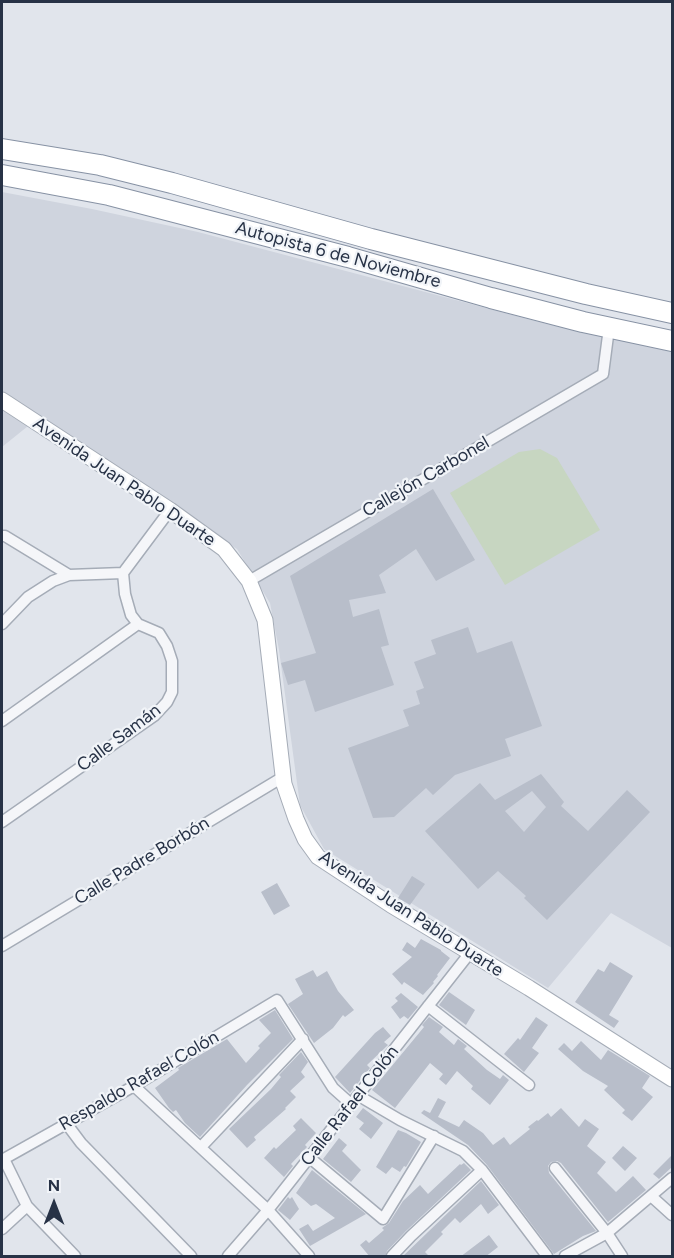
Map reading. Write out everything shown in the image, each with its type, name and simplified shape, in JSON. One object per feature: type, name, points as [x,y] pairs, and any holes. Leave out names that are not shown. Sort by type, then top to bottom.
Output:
[{"type":"highway","name":"Autopista 6 de Noviembre","points":[[2,149],[100,165],[371,239],[586,294],[672,313]]},
{"type":"highway","name":"Autopista 6 de Noviembre","points":[[2,175],[109,195],[184,213],[491,298],[609,328],[672,341]]},
{"type":"main road","name":"Avenida Juan Pablo Duarte","points":[[2,400],[170,510],[224,549],[249,581],[265,620],[283,777],[296,819],[305,839],[318,857],[672,1079]]},
{"type":"street","name":"Callejón Carbonel","points":[[249,581],[603,374],[609,328]]},
{"type":"street","points":[[2,721],[138,624],[131,615],[125,594],[123,573],[170,510]]},
{"type":"street","points":[[2,536],[69,576]]},
{"type":"street","points":[[2,624],[28,597],[53,581],[69,576],[123,573]]},
{"type":"street","name":"Calle Samán","points":[[2,822],[154,716],[167,702],[173,677],[172,661],[167,646],[159,633],[138,624]]},
{"type":"street","name":"Calle Padre Borbón","points":[[2,946],[283,777]]},
{"type":"street","name":"Calle Rafael Colón","points":[[228,1257],[310,1158],[470,954]]},
{"type":"street","name":"Respaldo Rafael Colón","points":[[3,1160],[134,1086],[276,1000],[303,1039]]},
{"type":"street","points":[[428,1006],[529,1084]]},
{"type":"street","points":[[201,1147],[303,1039],[333,1088],[463,1151],[482,1170],[547,1257]]},
{"type":"street","points":[[134,1086],[268,1210],[309,1257]]},
{"type":"street","points":[[66,1123],[81,1143],[191,1257]]},
{"type":"street","points":[[310,1158],[383,1218],[434,1136]]},
{"type":"street","points":[[3,1160],[27,1206],[75,1257]]},
{"type":"street","points":[[555,1168],[607,1233],[622,1257]]},
{"type":"street","points":[[392,1257],[411,1236],[482,1170]]},
{"type":"street","points":[[565,1257],[607,1233],[672,1178]]},
{"type":"street","points":[[651,1196],[672,1215]]},
{"type":"street","points":[[2,1229],[27,1206]]},
{"type":"shaded area","points":[[2,192],[198,232],[543,323],[672,352],[672,948],[611,913],[548,988],[324,849],[300,805],[279,650],[270,603],[237,549],[38,418],[2,447]]},
{"type":"green space","points":[[540,449],[557,458],[600,530],[505,585],[450,493],[519,452]]},
{"type":"building","points":[[433,489],[475,560],[436,581],[416,549],[379,575],[386,593],[349,600],[353,617],[379,609],[389,645],[381,647],[394,685],[315,712],[305,680],[288,685],[281,663],[316,653],[290,576]]},
{"type":"building","points":[[468,627],[477,653],[512,641],[542,726],[505,739],[511,756],[455,775],[433,795],[426,788],[394,817],[373,818],[348,748],[409,726],[403,710],[420,704],[416,691],[424,688],[414,662],[436,654],[431,640]]},
{"type":"building","points":[[541,774],[564,802],[561,806],[588,831],[627,790],[650,812],[547,920],[524,898],[526,896],[498,871],[478,889],[425,831],[480,783],[495,800]],"holes":[[[532,791],[546,807],[524,832],[505,811]]]},
{"type":"building","points":[[412,876],[425,884],[410,905],[398,898]]},
{"type":"building","points":[[277,883],[290,906],[274,915],[261,892]]},
{"type":"building","points":[[421,939],[450,958],[434,983],[423,995],[404,982],[402,985],[392,974],[412,957],[402,950],[407,942],[415,948]]},
{"type":"building","points":[[610,962],[633,976],[609,1015],[619,1021],[614,1028],[575,1002],[598,969],[604,972]]},
{"type":"building","points":[[313,970],[317,977],[327,971],[338,991],[354,1010],[345,1017],[343,1015],[333,1028],[314,1043],[288,1004],[303,994],[295,979]]},
{"type":"building","points":[[449,992],[475,1010],[466,1025],[439,1005]]},
{"type":"building","points":[[401,993],[418,1007],[408,1019],[404,1016],[400,1019],[391,1007],[398,1001],[395,998]]},
{"type":"building","points":[[275,1010],[293,1039],[200,1137],[185,1123],[176,1110],[173,1112],[169,1108],[155,1088],[179,1070],[178,1068],[227,1039],[246,1063],[271,1033],[259,1020]]},
{"type":"building","points":[[429,1017],[443,1027],[439,1032],[454,1045],[458,1039],[467,1046],[464,1049],[487,1070],[500,1079],[503,1075],[509,1080],[490,1105],[471,1089],[473,1086],[457,1071],[446,1085],[439,1079],[443,1074],[430,1063],[395,1108],[372,1090],[424,1027],[422,1025]]},
{"type":"building","points":[[536,1017],[548,1025],[532,1048],[539,1053],[524,1072],[504,1054],[518,1038],[520,1040]]},
{"type":"building","points":[[383,1027],[391,1036],[384,1042],[388,1045],[367,1065],[370,1068],[350,1093],[335,1077]]},
{"type":"building","points":[[581,1041],[601,1060],[608,1050],[650,1076],[642,1088],[653,1097],[632,1121],[622,1113],[625,1110],[604,1090],[608,1086],[583,1071],[558,1049],[564,1043],[572,1051]]},
{"type":"building","points":[[301,1052],[308,1062],[301,1072],[305,1077],[290,1091],[296,1097],[254,1137],[256,1140],[247,1148],[229,1129],[271,1089],[281,1077],[279,1075]]},
{"type":"building","points":[[438,1098],[446,1102],[438,1117],[459,1127],[464,1120],[483,1133],[493,1145],[504,1137],[510,1145],[530,1129],[528,1127],[537,1120],[548,1113],[551,1117],[561,1108],[579,1127],[585,1119],[599,1129],[587,1146],[606,1162],[597,1173],[616,1192],[633,1176],[646,1190],[608,1222],[561,1163],[551,1162],[548,1166],[549,1173],[596,1231],[583,1236],[554,1254],[487,1165],[468,1145],[421,1113],[424,1110],[430,1113]]},
{"type":"building","points":[[363,1108],[383,1123],[371,1139],[359,1129],[364,1123],[356,1117]]},
{"type":"building","points":[[301,1118],[316,1133],[291,1164],[293,1166],[284,1177],[264,1158],[296,1130],[293,1126]]},
{"type":"building","points":[[398,1130],[421,1142],[406,1167],[404,1166],[400,1172],[392,1167],[386,1174],[376,1167]]},
{"type":"building","points":[[339,1138],[347,1145],[342,1151],[361,1170],[351,1182],[323,1159]]},
{"type":"building","points":[[623,1146],[637,1158],[625,1171],[612,1158]]},
{"type":"building","points":[[672,1155],[672,1167],[659,1179],[653,1174]]},
{"type":"building","points":[[464,1163],[471,1170],[406,1231],[387,1251],[385,1257],[370,1257],[360,1245],[366,1240],[369,1243],[384,1230],[382,1228],[389,1223],[403,1201],[420,1185],[428,1194],[460,1164]]},
{"type":"building","points":[[312,1170],[366,1214],[310,1246],[299,1229],[308,1224],[313,1231],[335,1218],[316,1204],[311,1206],[296,1193]]},
{"type":"building","points":[[481,1181],[499,1205],[488,1214],[481,1204],[460,1223],[455,1218],[425,1252],[430,1257],[402,1257]]},
{"type":"building","points":[[288,1197],[290,1199],[292,1197],[299,1209],[290,1220],[278,1210]]},
{"type":"building","points":[[489,1235],[498,1247],[485,1257],[460,1257]]}]
